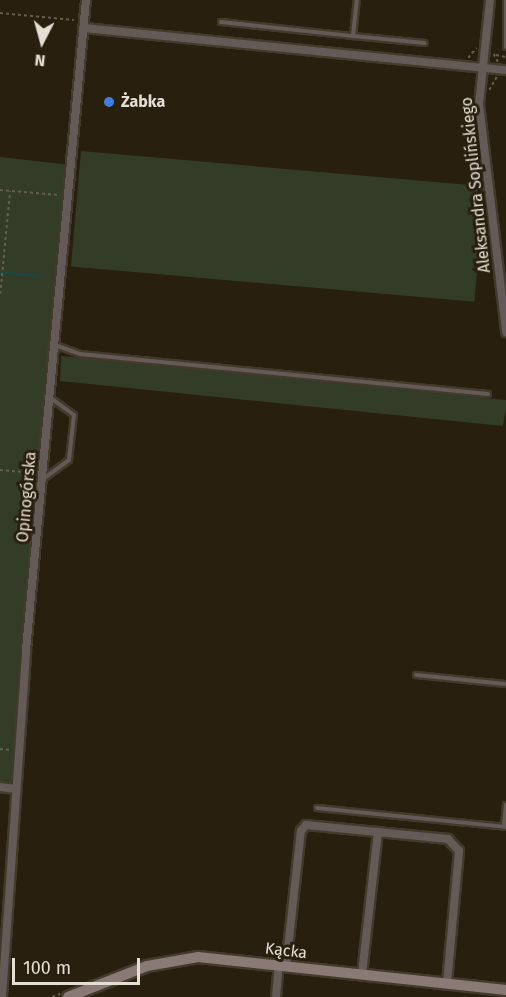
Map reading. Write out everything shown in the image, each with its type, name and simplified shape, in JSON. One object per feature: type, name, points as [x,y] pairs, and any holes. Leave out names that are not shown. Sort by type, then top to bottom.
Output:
[{"type":"street","name":"Opinogórska","points":[[2,997],[2,943],[86,0]]},
{"type":"street","name":"Aleksandra Soplińskiego","points":[[490,0],[479,53],[480,104],[506,332]]},
{"type":"street","points":[[84,25],[502,70]]},
{"type":"street","points":[[0,787],[16,789]]},
{"type":"street","points":[[276,997],[300,831],[306,825],[448,839],[459,851],[447,983]]},
{"type":"street","points":[[362,974],[378,832]]},
{"type":"street","name":"Kącka","points":[[68,997],[172,960],[198,957],[506,990]]},
{"type":"lane","points":[[354,36],[357,0]]},
{"type":"lane","points":[[506,0],[506,47]]},
{"type":"lane","points":[[221,22],[425,43]]},
{"type":"lane","points":[[54,345],[80,354],[488,394]]},
{"type":"lane","points":[[42,477],[69,460],[74,414],[49,397]]},
{"type":"lane","points":[[416,675],[506,684]]},
{"type":"lane","points":[[317,808],[505,827],[506,805]]},
{"type":"path","points":[[0,12],[84,25]]},
{"type":"path","points":[[476,46],[479,53]]},
{"type":"path","points":[[464,59],[479,53],[506,57]]},
{"type":"path","points":[[486,100],[502,70],[495,54]]},
{"type":"path","points":[[0,190],[68,196]]},
{"type":"path","points":[[0,294],[10,191]]},
{"type":"path","points":[[0,470],[42,477]]},
{"type":"path","points":[[0,749],[19,751]]},
{"type":"green space","points":[[81,151],[484,186],[474,302],[71,267]]},
{"type":"green space","points":[[0,157],[71,165],[11,785],[0,784]]},
{"type":"green space","points":[[61,356],[506,400],[506,408],[503,426],[60,381]]},
{"type":"waterway","points":[[0,272],[40,276]]},
{"type":"place","name":"Żabka","points":[[109,102]]}]
